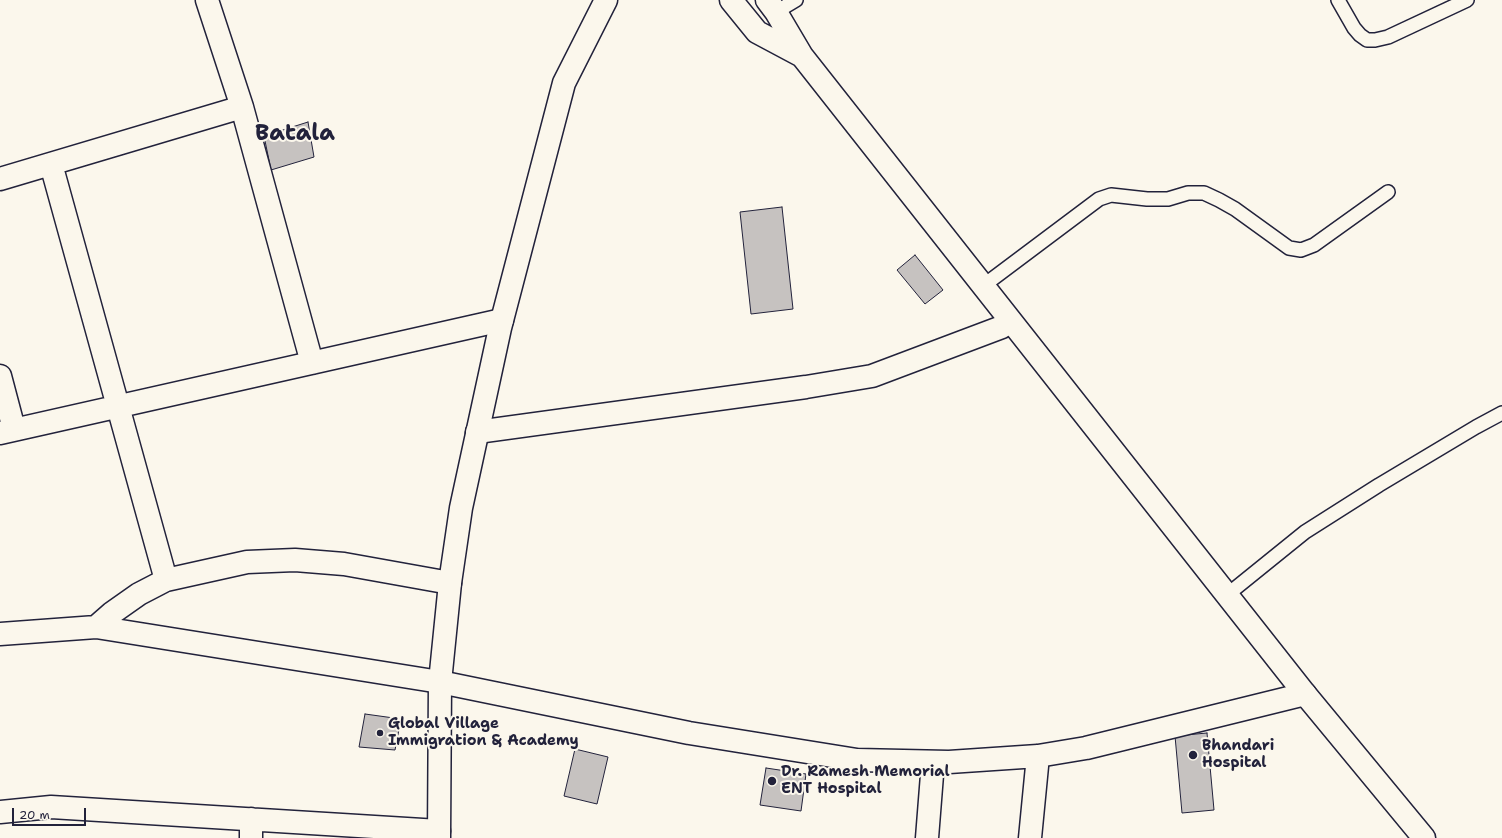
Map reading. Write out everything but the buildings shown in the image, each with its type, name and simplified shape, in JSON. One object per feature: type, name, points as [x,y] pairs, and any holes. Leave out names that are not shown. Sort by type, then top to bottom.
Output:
[{"type":"street","points":[[208,0],[242,107],[312,363]]},
{"type":"street","points":[[0,812],[50,808],[251,829],[439,835],[440,682],[450,583],[460,508],[502,320],[564,83],[606,0]]},
{"type":"street","points":[[731,0],[757,32],[802,56]]},
{"type":"street","points":[[772,6],[802,56],[1227,595],[1424,838]]},
{"type":"street","points":[[0,179],[242,107]]},
{"type":"street","points":[[51,164],[166,580]]},
{"type":"street","points":[[0,376],[7,431],[502,320]]},
{"type":"street","points":[[477,432],[806,387],[872,376],[1002,327]]},
{"type":"street","points":[[96,627],[112,613],[139,594],[166,580],[247,562],[295,560],[344,564],[450,583]]},
{"type":"street","points":[[0,634],[96,627],[440,682],[689,733],[857,760],[932,762],[1038,756],[1086,748],[1306,694]]},
{"type":"street","points":[[1030,838],[1038,756]]},
{"type":"street","points":[[927,838],[932,762]]},
{"type":"lane","points":[[772,6],[796,0]]},
{"type":"lane","points":[[1338,0],[1354,28],[1360,35],[1367,40],[1375,40],[1388,38],[1467,0]]},
{"type":"lane","points":[[983,286],[1099,199],[1111,195],[1168,199],[1188,193],[1204,193],[1235,209],[1289,248],[1301,250],[1314,245],[1388,192]]},
{"type":"lane","points":[[1227,595],[1305,532],[1392,477],[1502,413]]},
{"type":"place","name":"Global Village Immigration & Academy","points":[[380,733]]},
{"type":"place","name":"Bhandari Hospital","points":[[1193,755]]},
{"type":"place","name":"Dr. Ramesh Memorial ENT Hospital","points":[[772,781]]},
{"type":"district","name":"Batala","points":[[295,134]]}]
